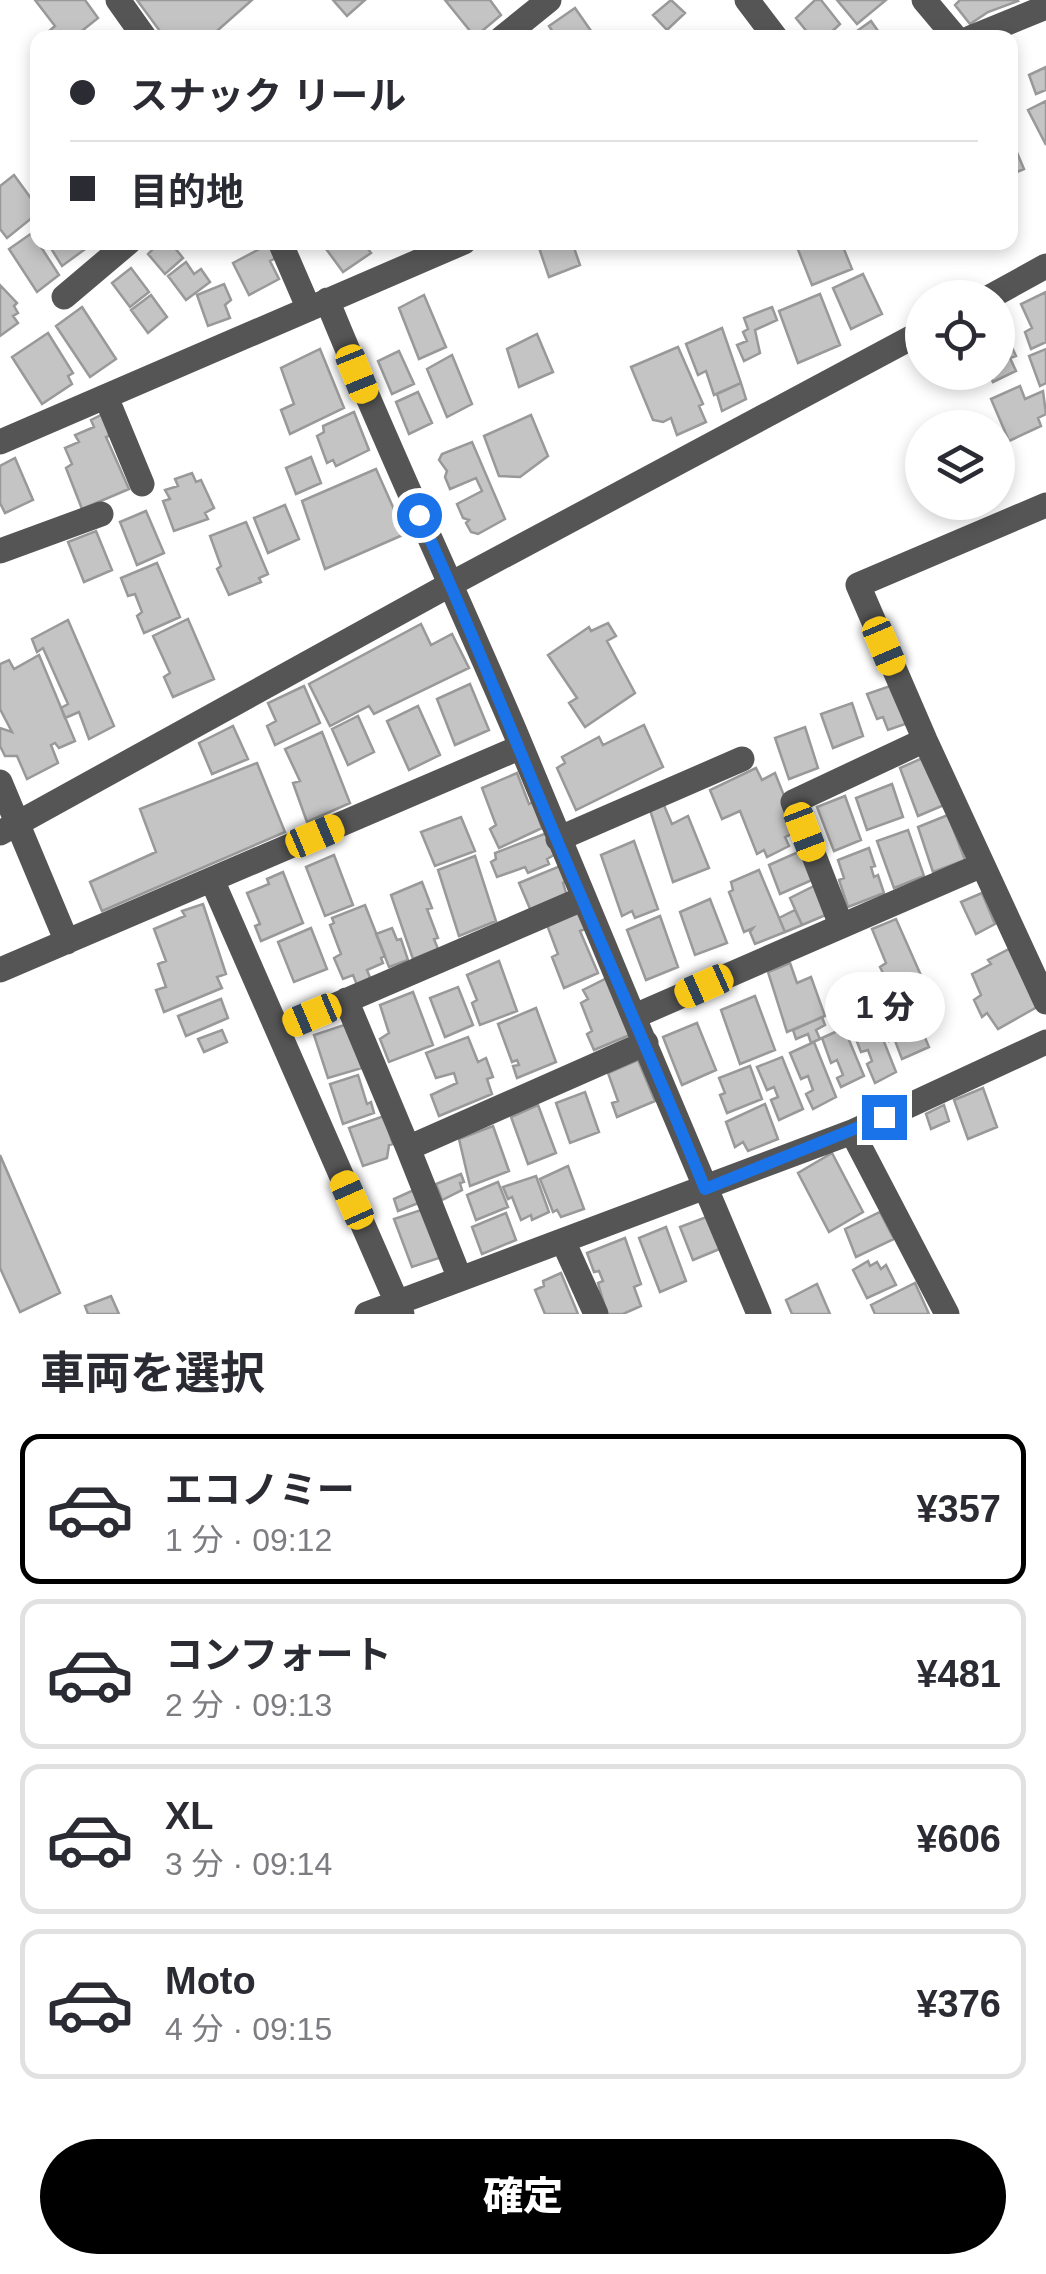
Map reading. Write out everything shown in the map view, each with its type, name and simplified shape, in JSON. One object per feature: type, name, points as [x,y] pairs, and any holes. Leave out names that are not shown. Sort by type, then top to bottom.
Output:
[{"type":"street","points":[[118,0],[139,30]]},
{"type":"street","points":[[512,30],[548,0]]},
{"type":"street","points":[[747,0],[770,30]]},
{"type":"street","points":[[924,0],[949,30]]},
{"type":"street","points":[[990,30],[1046,7]]},
{"type":"street","points":[[64,297],[120,250]]},
{"type":"street","points":[[285,250],[372,410],[451,584],[758,1314]]},
{"type":"street","points":[[4,433],[106,397],[445,250]]},
{"type":"street","points":[[1015,283],[1046,266]]},
{"type":"street","points":[[8,827],[905,341]]},
{"type":"street","points":[[106,397],[142,484]]},
{"type":"street","points":[[1046,505],[858,584],[924,740],[1046,1002]]},
{"type":"street","points":[[0,551],[101,514]]},
{"type":"street","points":[[840,925],[794,802],[924,740]]},
{"type":"street","points":[[0,970],[521,747]]},
{"type":"street","points":[[558,839],[742,759]]},
{"type":"street","points":[[0,782],[8,827],[68,942]]},
{"type":"street","points":[[635,1016],[982,864]]},
{"type":"street","points":[[212,880],[400,1308]]},
{"type":"street","points":[[278,1030],[582,899]]},
{"type":"street","points":[[346,1000],[460,1279]]},
{"type":"street","points":[[367,1314],[400,1308],[460,1279],[852,1132],[1046,1042]]},
{"type":"street","points":[[408,1148],[646,1044]]},
{"type":"street","points":[[852,1132],[947,1314]]},
{"type":"street","points":[[563,1241],[596,1314]]},
{"type":"building","points":[[35,0],[85,0],[98,18],[83,30],[50,30],[55,26]]},
{"type":"building","points":[[137,0],[252,0],[218,30],[159,30]]},
{"type":"building","points":[[333,0],[365,0],[347,16]]},
{"type":"building","points":[[445,0],[490,0],[501,15],[483,30],[469,30]]},
{"type":"building","points":[[671,0],[685,13],[667,30],[653,15]]},
{"type":"building","points":[[815,0],[821,0],[840,24],[834,30],[806,30],[796,18]]},
{"type":"building","points":[[837,0],[886,0],[857,24]]},
{"type":"building","points":[[960,0],[1018,1],[988,12],[970,24],[955,5]]},
{"type":"building","points":[[575,8],[590,30],[552,30],[549,26]]},
{"type":"building","points":[[871,21],[877,30],[858,30]]},
{"type":"building","points":[[1046,67],[1046,90],[1036,94],[1029,75]]},
{"type":"building","points":[[1046,101],[1046,145],[1028,110]]},
{"type":"building","points":[[14,175],[30,197],[30,219],[7,238],[0,229],[0,186]]},
{"type":"building","points":[[30,234],[30,250],[43,250],[59,275],[37,292],[9,249]]},
{"type":"building","points":[[52,250],[84,250],[62,266]]},
{"type":"building","points":[[152,250],[176,250],[183,258],[165,274],[148,254]]},
{"type":"building","points":[[258,250],[272,250],[276,258],[270,261],[279,279],[249,295],[233,263]]},
{"type":"building","points":[[327,250],[369,250],[371,253],[343,272]]},
{"type":"building","points":[[540,250],[575,250],[580,265],[549,277]]},
{"type":"building","points":[[798,250],[844,250],[852,269],[812,285]]},
{"type":"building","points":[[186,262],[194,274],[201,269],[210,282],[186,300],[168,276]]},
{"type":"building","points":[[131,268],[149,292],[130,307],[112,283]]},
{"type":"building","points":[[863,274],[882,314],[851,329],[833,288]]},
{"type":"building","points":[[224,284],[231,300],[225,305],[230,318],[208,326],[197,295]]},
{"type":"building","points":[[0,285],[17,303],[14,306],[18,313],[13,316],[18,323],[0,336]]},
{"type":"building","points":[[1046,292],[1046,342],[1031,349],[1025,332],[1032,328],[1021,304]]},
{"type":"building","points":[[820,294],[840,345],[798,363],[779,311]]},
{"type":"building","points":[[151,295],[167,317],[148,333],[131,310]]},
{"type":"building","points":[[424,295],[446,347],[419,359],[399,308]]},
{"type":"building","points":[[82,307],[116,359],[90,377],[56,326]]},
{"type":"building","points":[[772,307],[777,320],[755,330],[760,353],[744,361],[737,345],[747,341],[744,318]]},
{"type":"building","points":[[722,328],[741,383],[714,395],[706,371],[698,375],[686,344]]},
{"type":"building","points":[[48,333],[73,373],[68,376],[72,384],[42,404],[12,357]]},
{"type":"building","points":[[537,334],[553,372],[519,387],[507,349]]},
{"type":"building","points":[[678,347],[703,404],[699,406],[706,422],[677,435],[671,418],[663,422],[653,420],[631,367]]},
{"type":"building","points":[[320,349],[344,408],[290,434],[281,410],[294,404],[281,368]]},
{"type":"building","points":[[1046,349],[1046,383],[1040,386],[1029,356]]},
{"type":"building","points":[[399,351],[414,384],[392,394],[378,361]]},
{"type":"building","points":[[452,355],[472,404],[447,417],[427,369]]},
{"type":"building","points":[[741,383],[746,399],[722,411],[717,394]]},
{"type":"building","points":[[1020,386],[1025,399],[1043,391],[1046,414],[1038,418],[1041,426],[1015,438],[1015,410],[996,410],[991,399]]},
{"type":"building","points":[[418,392],[432,423],[409,434],[396,402]]},
{"type":"building","points":[[354,412],[369,450],[336,466],[333,460],[327,463],[317,436],[324,432],[323,426]]},
{"type":"building","points":[[103,414],[112,435],[106,437],[129,489],[82,509],[66,468],[72,464],[65,448],[79,442],[75,435],[94,427],[91,420]]},
{"type":"building","points":[[531,415],[548,456],[520,477],[499,476],[484,436]]},
{"type":"building","points":[[472,442],[505,519],[478,534],[471,532],[466,523],[469,520],[463,518],[457,504],[482,491],[476,478],[450,489],[447,471],[439,460],[442,454]]},
{"type":"building","points":[[311,457],[321,483],[296,494],[286,468]]},
{"type":"building","points":[[15,458],[33,500],[5,513],[0,503],[0,466]]},
{"type":"building","points":[[376,469],[405,534],[325,569],[302,501]]},
{"type":"building","points":[[192,473],[196,482],[201,480],[214,508],[205,513],[208,519],[174,531],[163,501],[170,499],[165,490],[178,486],[175,479]]},
{"type":"building","points":[[285,505],[299,539],[268,553],[254,518]]},
{"type":"building","points":[[146,511],[164,553],[137,565],[120,522]]},
{"type":"building","points":[[246,522],[268,574],[259,578],[261,582],[229,595],[217,569],[221,566],[210,536]]},
{"type":"building","points":[[96,531],[112,570],[84,582],[68,542]]},
{"type":"building","points":[[157,563],[180,617],[144,633],[135,594],[128,596],[121,578]]},
{"type":"building","points":[[188,619],[214,679],[173,697],[164,677],[170,673],[153,636]]},
{"type":"building","points":[[68,620],[114,726],[89,739],[79,712],[65,718],[61,708],[68,704],[43,648],[37,652],[32,639]]},
{"type":"building","points":[[608,623],[616,636],[607,641],[635,693],[585,727],[569,703],[577,698],[548,655],[589,627],[591,631]]},
{"type":"building","points":[[421,624],[431,645],[452,634],[469,668],[374,714],[369,706],[330,726],[309,684]]},
{"type":"building","points":[[39,655],[75,741],[59,748],[55,743],[51,745],[58,763],[27,779],[17,756],[5,756],[0,746],[0,728],[12,732],[0,709],[0,664],[9,660],[14,669]]},
{"type":"building","points":[[470,684],[489,730],[455,745],[437,699]]},
{"type":"building","points":[[893,685],[908,723],[888,730],[883,717],[877,719],[867,694]]},
{"type":"building","points":[[304,686],[320,723],[275,745],[267,726],[276,721],[268,703]]},
{"type":"building","points":[[852,703],[863,736],[833,748],[821,714]]},
{"type":"building","points":[[418,706],[440,755],[409,770],[387,721]]},
{"type":"building","points":[[358,716],[374,752],[348,765],[332,729]]},
{"type":"building","points":[[644,725],[663,767],[576,810],[557,768],[565,763],[562,757],[599,737],[603,745]]},
{"type":"building","points":[[233,726],[248,759],[212,774],[199,743]]},
{"type":"building","points":[[805,727],[818,768],[789,779],[775,738]]},
{"type":"building","points":[[322,732],[350,803],[307,822],[293,783],[300,781],[285,749]]},
{"type":"building","points":[[925,757],[944,805],[918,816],[900,768]]},
{"type":"building","points":[[257,763],[285,832],[102,911],[90,882],[156,852],[140,809]]},
{"type":"building","points":[[756,768],[762,780],[775,773],[798,831],[785,837],[789,846],[767,857],[764,850],[757,854],[740,811],[722,819],[710,790]]},
{"type":"building","points":[[517,773],[542,828],[499,848],[490,829],[496,825],[482,788]]},
{"type":"building","points":[[892,784],[903,817],[867,830],[856,798]]},
{"type":"building","points":[[845,796],[861,840],[834,851],[817,807]]},
{"type":"building","points":[[663,803],[672,824],[688,816],[709,868],[673,882],[650,810]]},
{"type":"building","points":[[948,815],[965,860],[933,872],[918,827]]},
{"type":"building","points":[[461,817],[475,851],[435,866],[421,832]]},
{"type":"building","points":[[908,830],[924,876],[894,888],[877,841]]},
{"type":"building","points":[[547,833],[554,855],[547,859],[549,864],[528,873],[525,867],[497,877],[491,862],[496,859],[495,853]]},
{"type":"building","points":[[634,841],[658,909],[635,918],[632,911],[622,916],[601,855]]},
{"type":"building","points":[[869,848],[874,877],[878,875],[884,893],[848,907],[839,880],[844,878],[838,860]]},
{"type":"building","points":[[805,849],[812,880],[780,894],[769,865]]},
{"type":"building","points":[[334,855],[353,905],[325,916],[306,867]]},
{"type":"building","points":[[475,856],[496,921],[459,936],[438,870]]},
{"type":"building","points":[[560,866],[567,881],[563,883],[567,896],[531,911],[519,883]]},
{"type":"building","points":[[759,870],[785,932],[755,944],[750,932],[753,928],[744,932],[729,892],[733,890],[731,882]]},
{"type":"building","points":[[283,872],[303,923],[261,941],[255,926],[260,924],[247,893],[269,884],[267,879]]},
{"type":"building","points":[[422,882],[432,908],[427,909],[438,949],[413,959],[391,895]]},
{"type":"building","points":[[816,885],[828,914],[802,925],[790,898]]},
{"type":"building","points":[[982,893],[995,924],[976,934],[961,902]]},
{"type":"building","points":[[710,899],[727,943],[695,955],[680,912]]},
{"type":"building","points":[[203,904],[226,974],[217,977],[222,988],[164,1012],[156,990],[166,987],[158,964],[166,961],[154,929],[185,916],[182,911]]},
{"type":"building","points":[[365,905],[385,956],[381,958],[383,963],[367,970],[371,980],[357,985],[353,975],[343,979],[334,958],[341,954],[330,925],[334,923],[332,918]]},
{"type":"building","points":[[795,910],[802,925],[785,932],[779,918]]},
{"type":"building","points":[[577,912],[585,929],[580,931],[598,973],[564,988],[552,957],[558,954],[547,925]]},
{"type":"building","points":[[660,916],[678,967],[646,980],[627,930]]},
{"type":"building","points":[[896,919],[923,980],[893,994],[880,967],[886,963],[872,929]]},
{"type":"building","points":[[311,928],[327,969],[294,982],[278,942]]},
{"type":"building","points":[[392,928],[397,940],[401,939],[408,960],[389,967],[376,934]]},
{"type":"building","points":[[1009,949],[1037,1007],[998,1029],[987,1013],[982,1017],[974,1000],[981,995],[972,974]]},
{"type":"building","points":[[499,961],[517,1011],[480,1025],[472,1003],[477,1000],[467,975]]},
{"type":"building","points":[[790,963],[797,983],[811,977],[825,1016],[787,1032],[768,972]]},
{"type":"building","points":[[609,977],[632,1034],[594,1050],[587,1034],[592,1031],[581,1003],[588,999],[583,990]]},
{"type":"building","points":[[458,987],[473,1025],[445,1037],[430,998]]},
{"type":"building","points":[[413,992],[433,1045],[389,1062],[380,1039],[389,1033],[380,1005]]},
{"type":"building","points":[[755,996],[775,1050],[740,1064],[721,1010]]},
{"type":"building","points":[[908,997],[929,1047],[902,1059],[894,1038],[889,1041],[882,1024],[887,1022],[882,1008]]},
{"type":"building","points":[[221,999],[228,1018],[186,1036],[178,1016]]},
{"type":"building","points":[[536,1008],[556,1062],[517,1078],[513,1066],[519,1065],[517,1060],[512,1062],[498,1024]]},
{"type":"building","points":[[873,1014],[896,1072],[875,1083],[867,1064],[872,1061],[868,1050],[861,1052],[850,1024]]},
{"type":"building","points":[[822,1017],[825,1025],[816,1030],[820,1039],[811,1043],[808,1034],[796,1039],[793,1030]]},
{"type":"building","points":[[697,1023],[716,1070],[682,1085],[663,1037]]},
{"type":"building","points":[[347,1024],[362,1068],[328,1078],[314,1035]]},
{"type":"building","points":[[844,1028],[864,1076],[841,1087],[837,1078],[843,1075],[837,1060],[831,1063],[822,1038]]},
{"type":"building","points":[[222,1030],[227,1042],[204,1052],[198,1039]]},
{"type":"building","points":[[468,1037],[478,1062],[486,1058],[493,1077],[487,1079],[492,1094],[439,1116],[431,1095],[457,1083],[454,1073],[436,1078],[426,1053]]},
{"type":"building","points":[[814,1042],[836,1097],[813,1109],[806,1094],[813,1090],[808,1076],[801,1079],[790,1053]]},
{"type":"building","points":[[782,1057],[803,1109],[779,1120],[771,1100],[778,1097],[774,1087],[767,1090],[757,1067]]},
{"type":"building","points":[[638,1060],[655,1101],[617,1117],[612,1103],[618,1101],[608,1073]]},
{"type":"building","points":[[750,1066],[762,1099],[727,1113],[719,1078]]},
{"type":"building","points":[[358,1075],[374,1113],[343,1124],[330,1084]]},
{"type":"building","points":[[983,1088],[997,1127],[968,1139],[954,1100]]},
{"type":"building","points":[[585,1092],[599,1132],[570,1143],[556,1103]]},
{"type":"building","points":[[765,1104],[778,1139],[748,1151],[743,1142],[735,1147],[726,1122]]},
{"type":"building","points":[[538,1105],[556,1153],[528,1164],[511,1117]]},
{"type":"building","points":[[944,1105],[949,1121],[931,1129],[926,1114]]},
{"type":"building","points":[[384,1116],[393,1144],[389,1145],[387,1158],[363,1166],[349,1128]]},
{"type":"building","points":[[493,1126],[509,1171],[470,1186],[459,1139]]},
{"type":"building","points":[[832,1153],[863,1212],[829,1232],[798,1173]]},
{"type":"building","points":[[0,1155],[60,1293],[20,1312],[0,1268]]},
{"type":"building","points":[[568,1166],[584,1209],[561,1217],[557,1210],[553,1212],[540,1179]]},
{"type":"building","points":[[461,1174],[462,1190],[442,1200],[436,1184]]},
{"type":"building","points":[[536,1176],[549,1212],[532,1220],[531,1215],[521,1220],[512,1197],[508,1199],[503,1187]]},
{"type":"building","points":[[498,1182],[508,1207],[476,1220],[467,1195]]},
{"type":"building","points":[[416,1189],[421,1202],[398,1211],[394,1199]]},
{"type":"building","points":[[424,1209],[442,1257],[412,1267],[394,1219]]},
{"type":"building","points":[[880,1212],[894,1239],[856,1257],[845,1229]]},
{"type":"building","points":[[506,1213],[516,1240],[482,1254],[472,1227]]},
{"type":"building","points":[[709,1216],[722,1248],[693,1260],[680,1227]]},
{"type":"building","points":[[666,1227],[686,1281],[660,1292],[639,1238]]},
{"type":"building","points":[[625,1238],[641,1284],[634,1287],[641,1306],[623,1314],[607,1314],[598,1283],[603,1281],[599,1271],[594,1272],[587,1253]]},
{"type":"building","points":[[868,1261],[870,1266],[877,1262],[881,1269],[886,1265],[896,1285],[867,1298],[853,1270]]},
{"type":"building","points":[[561,1273],[578,1314],[545,1314],[535,1290],[544,1286],[543,1281]]},
{"type":"building","points":[[915,1283],[929,1314],[875,1314],[871,1305]]},
{"type":"building","points":[[817,1284],[830,1314],[792,1314],[786,1300]]},
{"type":"building","points":[[111,1296],[119,1314],[88,1314],[85,1306]]},
{"type":"route","points":[[419,515],[521,747],[705,1189],[884,1117]]}]
